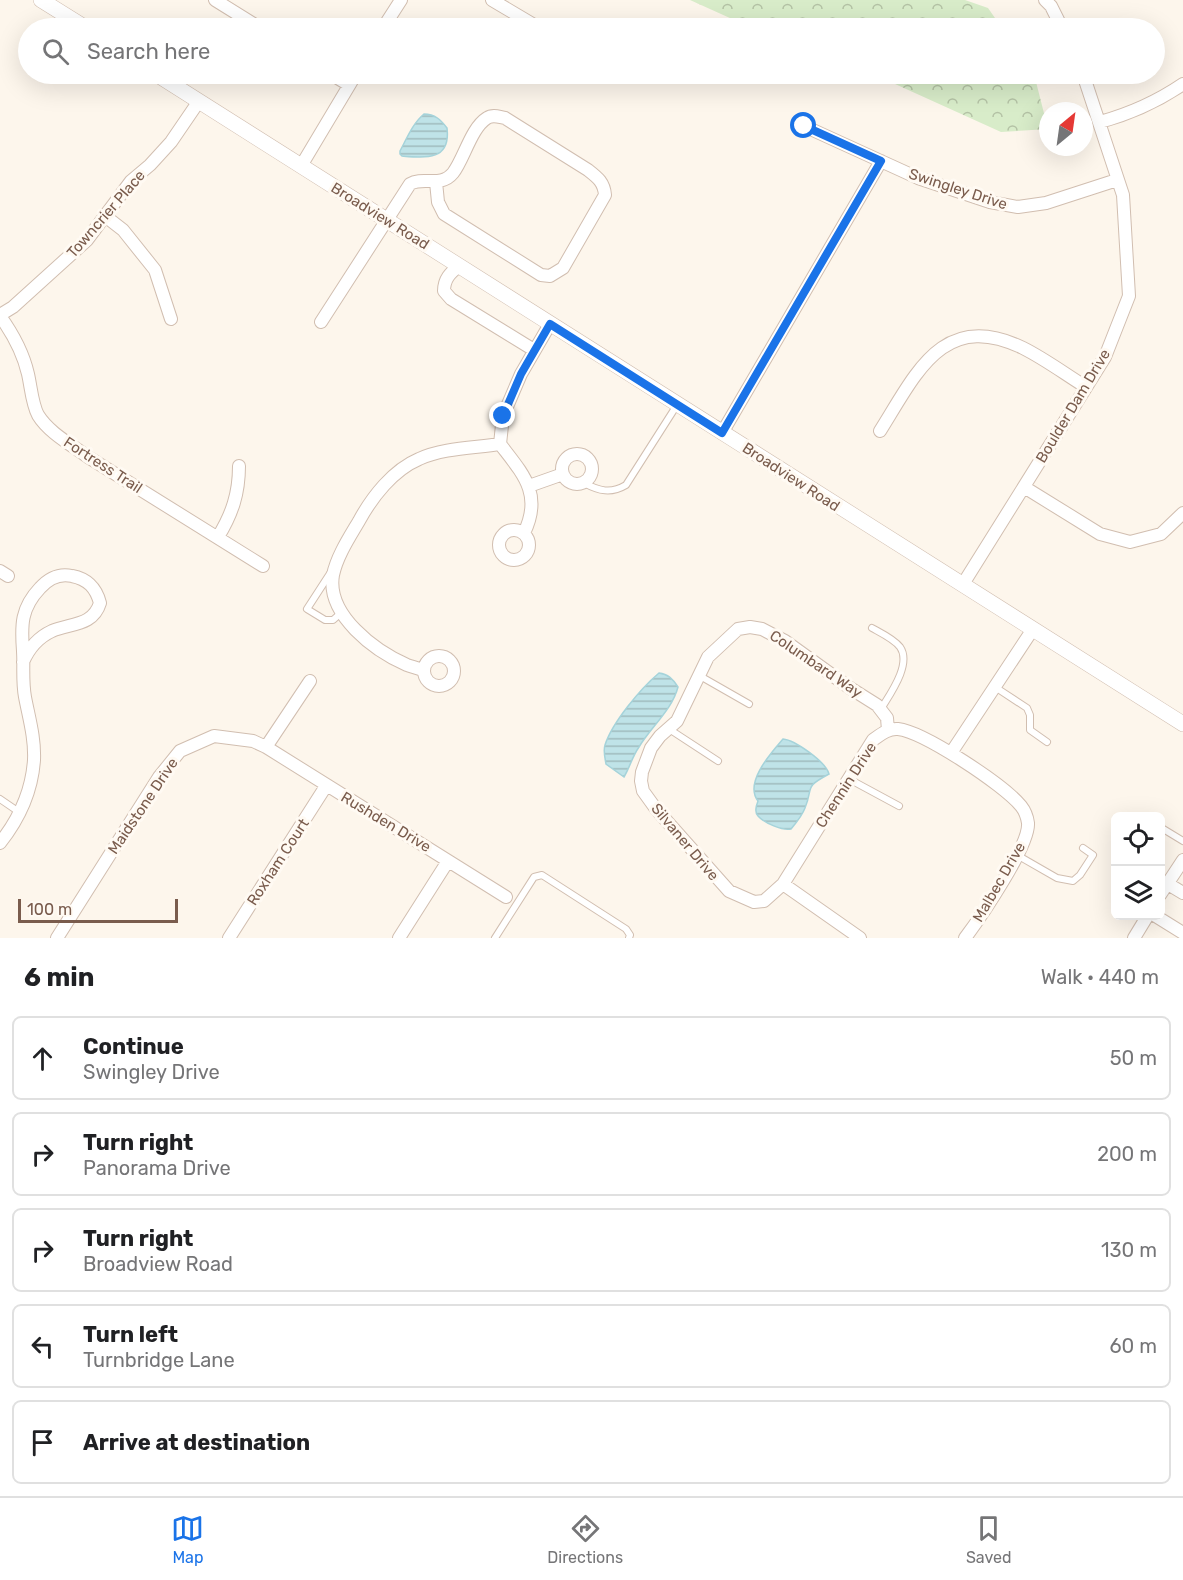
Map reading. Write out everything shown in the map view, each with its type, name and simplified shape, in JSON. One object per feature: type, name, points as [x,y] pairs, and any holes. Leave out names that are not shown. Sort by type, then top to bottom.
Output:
[{"type":"street","points":[[41,0],[70,18]]},
{"type":"street","points":[[215,0],[244,18]]},
{"type":"street","points":[[390,18],[401,0]]},
{"type":"street","points":[[492,0],[523,18]]},
{"type":"street","points":[[1052,2],[1058,18]]},
{"type":"street","name":"Broadview Road","points":[[172,84],[1183,724]]},
{"type":"street","name":"Boulder Dam Drive","points":[[963,584],[1105,357],[1129,296],[1123,195],[1086,84]]},
{"type":"street","points":[[1100,123],[1121,116],[1183,84]]},
{"type":"street","points":[[301,166],[349,85]]},
{"type":"street","name":"Towncrier Place","points":[[0,316],[87,240],[131,181],[150,165],[171,142],[199,101]]},
{"type":"street","points":[[321,322],[410,184],[415,181],[436,182],[447,179],[453,173],[478,128],[487,118],[494,116],[505,118],[588,170],[599,179],[604,187],[604,195],[563,268],[550,276],[541,276],[444,214],[438,202],[436,182]]},
{"type":"street","name":"Swingley Drive","points":[[804,126],[949,189],[1018,207],[1046,203],[1117,180]]},
{"type":"street","points":[[722,433],[881,161]]},
{"type":"street","points":[[105,216],[123,231],[155,270],[171,320]]},
{"type":"street","points":[[459,266],[444,283],[444,291],[450,298],[534,350]]},
{"type":"street","name":"Fortress Trail","points":[[0,316],[12,332],[21,351],[34,403],[45,423],[88,457],[263,566]]},
{"type":"street","points":[[524,533],[531,515],[529,486],[500,444],[503,416],[521,374],[550,324]]},
{"type":"street","points":[[880,431],[918,371],[933,354],[961,338],[993,336],[1024,349],[1086,387]]},
{"type":"street","points":[[424,670],[408,666],[355,630],[341,613],[336,602],[332,578],[335,566],[363,512],[383,486],[402,469],[418,459],[432,455],[500,444]]},
{"type":"street","points":[[575,454],[581,455],[590,462],[592,468],[591,475],[584,483],[572,483],[566,480],[563,474],[563,464],[566,459],[575,454]]},
{"type":"street","points":[[218,537],[237,499],[239,466]]},
{"type":"street","points":[[529,486],[563,474]]},
{"type":"street","points":[[1024,487],[1100,534],[1130,542],[1161,534],[1183,513]]},
{"type":"street","points":[[0,843],[20,813],[31,781],[34,759],[33,732],[23,685],[21,628],[23,617],[27,606],[39,589],[56,576],[76,577],[92,586],[100,603],[93,616],[87,621],[51,631],[27,653],[23,662]]},
{"type":"street","name":"Columbard Way","points":[[728,638],[738,629],[750,627],[772,633],[878,705],[881,710]]},
{"type":"street","points":[[951,753],[1033,629]]},
{"type":"street","name":"Silvaner Drive","points":[[728,638],[708,657],[677,721],[651,748],[641,781],[643,791],[656,809],[729,891],[754,902],[764,901]]},
{"type":"street","points":[[266,747],[310,681]]},
{"type":"street","points":[[881,710],[887,718],[888,730]]},
{"type":"street","name":"Chennin Drive","points":[[764,901],[783,884],[873,740],[888,730],[897,729],[915,735],[951,753]]},
{"type":"street","name":"Maidstone Drive","points":[[57,938],[159,777],[180,751],[214,736],[253,741],[266,747]]},
{"type":"street","name":"Rushden Drive","points":[[266,747],[506,897]]},
{"type":"street","name":"Malbec Drive","points":[[951,753],[1021,805],[1029,825],[1025,839],[991,901],[965,938]]},
{"type":"street","name":"Roxham Court","points":[[229,938],[326,786]]},
{"type":"street","points":[[1165,889],[1183,860]]},
{"type":"street","points":[[399,938],[448,861]]},
{"type":"street","points":[[783,884],[860,938]]},
{"type":"street","points":[[1168,884],[1183,893]]},
{"type":"street","points":[[1134,938],[1145,920]]},
{"type":"street","points":[[1162,920],[1183,933]]},
{"type":"lane","points":[[584,483],[609,491],[626,485],[677,405]]},
{"type":"lane","points":[[335,566],[307,609],[325,620],[333,620],[341,613]]},
{"type":"lane","points":[[872,628],[900,646],[904,655],[904,662],[896,683],[881,710]]},
{"type":"lane","points":[[700,676],[749,704]]},
{"type":"lane","points":[[994,687],[1027,708],[1030,715],[1030,730],[1047,742]]},
{"type":"lane","points":[[668,729],[718,761]]},
{"type":"lane","points":[[849,779],[899,806]]},
{"type":"lane","points":[[0,799],[20,813]]},
{"type":"lane","points":[[1165,830],[1183,841]]},
{"type":"lane","points":[[1016,855],[1057,879],[1072,881],[1080,875],[1093,855],[1083,848]]},
{"type":"lane","points":[[495,938],[534,877],[542,875],[626,929],[629,938]]},
{"type":"green space","points":[[690,0],[965,0],[988,8],[995,18],[730,18]]},
{"type":"green space","points":[[895,84],[1037,84],[1041,102],[1039,102],[1039,130],[1001,132]]},
{"type":"water","points":[[424,114],[437,118],[447,128],[445,147],[441,152],[427,157],[402,156],[400,151]]},
{"type":"water","points":[[659,673],[670,677],[678,687],[666,711],[637,751],[624,777],[606,764],[605,745],[628,707]]},
{"type":"water","points":[[783,739],[809,752],[827,769],[829,774],[812,785],[802,814],[791,829],[774,826],[758,816],[756,811],[758,801],[754,786],[756,777]]},
{"type":"route","points":[[503,416],[521,374],[550,324],[722,433],[881,161],[804,126]]}]
